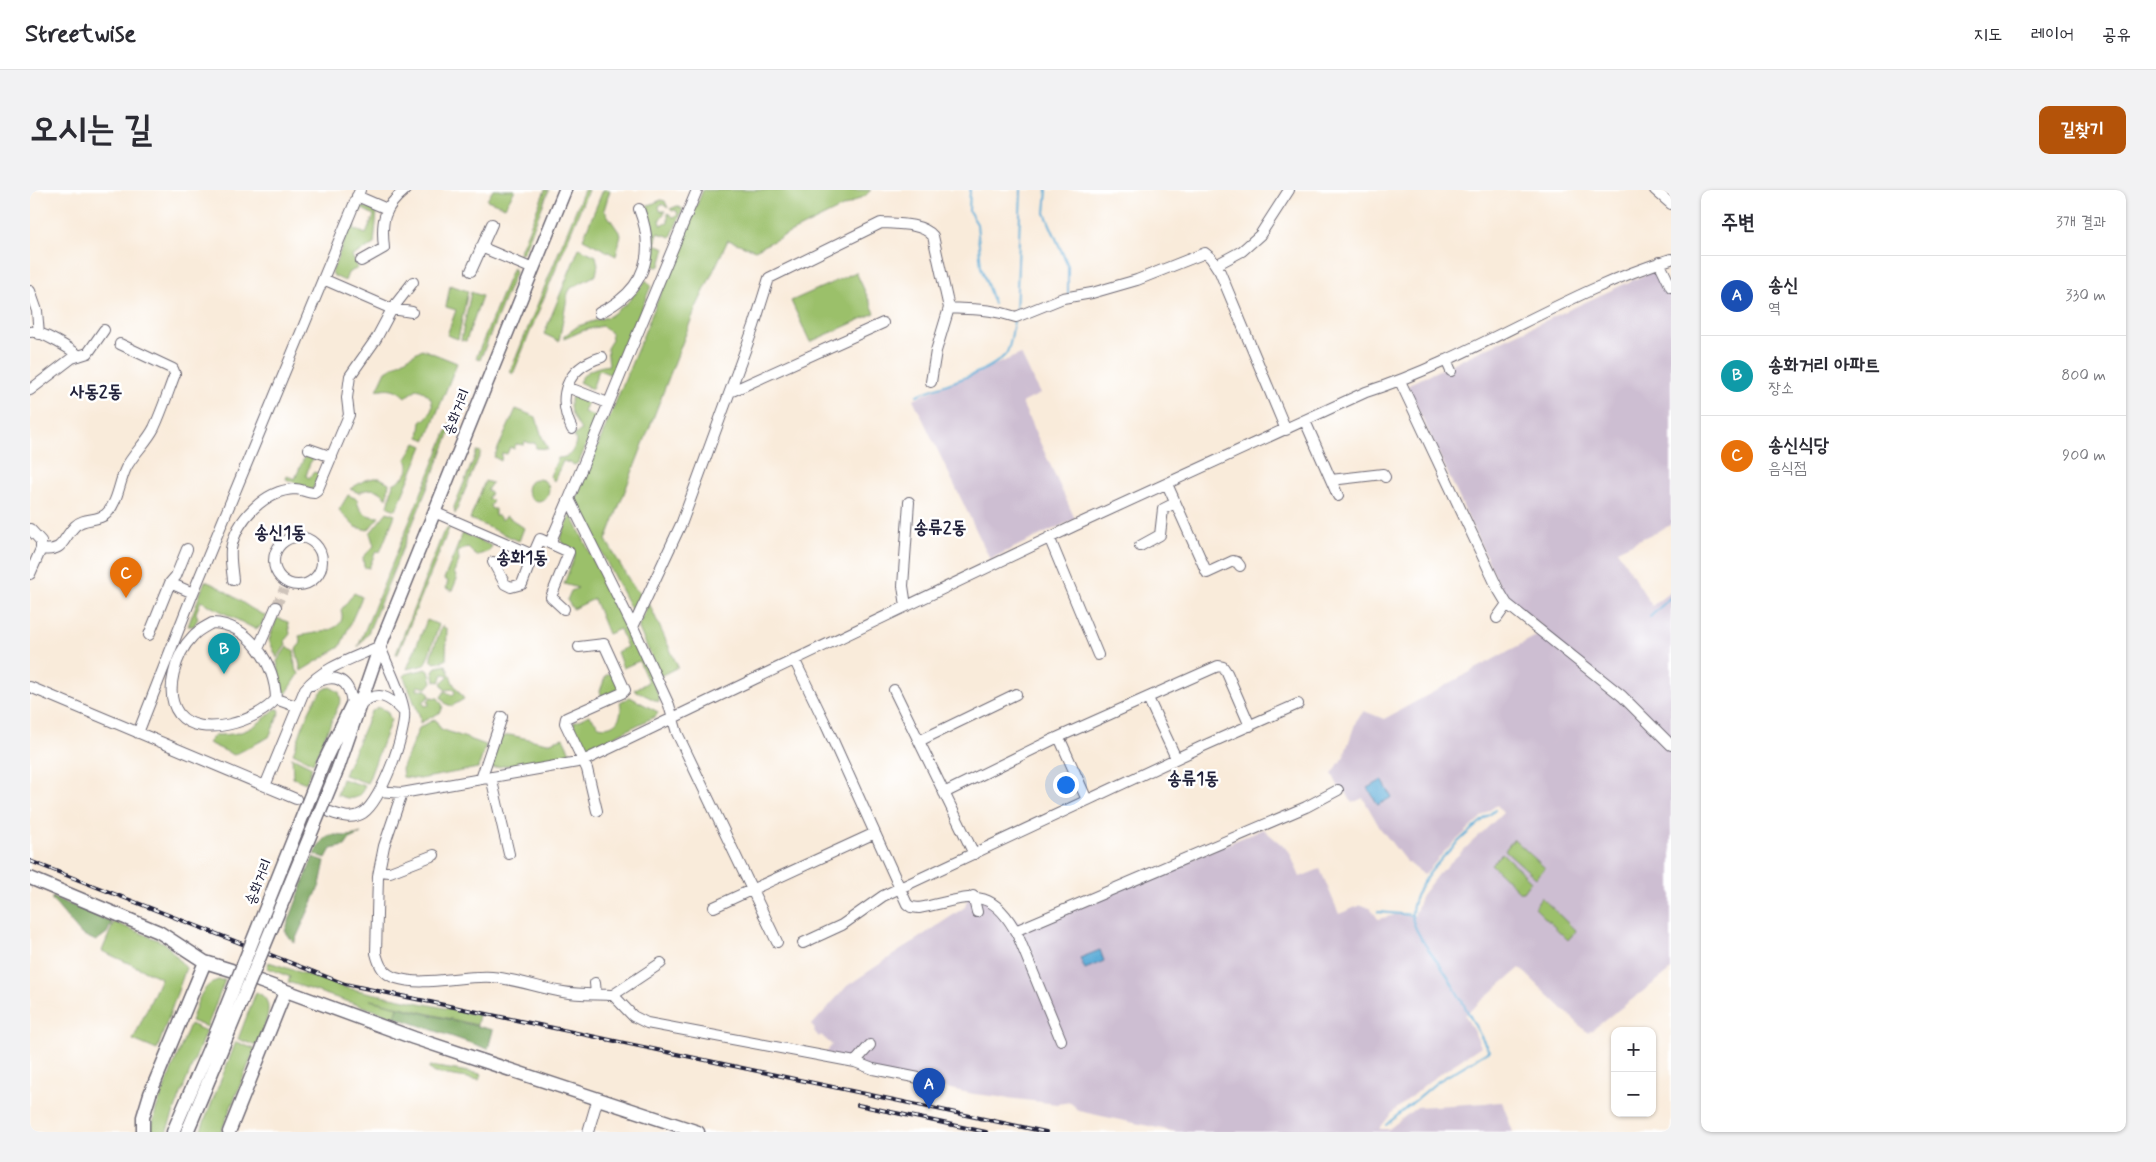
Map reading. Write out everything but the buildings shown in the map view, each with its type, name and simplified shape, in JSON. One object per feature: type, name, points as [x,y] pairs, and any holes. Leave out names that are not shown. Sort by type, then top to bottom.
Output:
[{"type":"main road","name":"송화거리","points":[[187,1132],[222,1032],[324,762],[356,704],[565,190]]},
{"type":"main road","name":"송화거리","points":[[173,1132],[222,1032],[338,768],[356,704]]},
{"type":"main road","points":[[30,878],[159,932],[205,962],[231,970]]},
{"type":"main road","points":[[143,1132],[143,1117],[150,1094],[205,962]]},
{"type":"main road","points":[[259,982],[414,1038],[698,1132]]},
{"type":"main road","points":[[229,1132],[285,992]]},
{"type":"street","points":[[362,261],[384,248],[383,219],[392,200],[405,190]]},
{"type":"street","points":[[550,543],[660,277],[669,244],[697,190]]},
{"type":"street","points":[[1216,265],[1242,250],[1260,235],[1290,190]]},
{"type":"street","points":[[1655,190],[1671,204]]},
{"type":"street","points":[[138,733],[193,593],[222,528],[358,193],[387,209]]},
{"type":"street","points":[[600,312],[624,297],[644,270],[648,250],[647,232],[639,209]]},
{"type":"street","points":[[633,627],[682,522],[730,392],[769,278],[881,223],[900,224],[930,232],[933,236],[949,308],[936,351],[930,382]]},
{"type":"street","points":[[471,271],[492,224]]},
{"type":"street","points":[[481,247],[533,269]]},
{"type":"street","points":[[949,308],[976,308],[1002,311],[1015,316],[1063,298],[1092,293],[1137,280],[1205,253],[1216,265],[1286,430]]},
{"type":"street","points":[[380,791],[402,793],[583,761],[794,659],[828,636],[906,606],[1049,537],[1366,392],[1400,381],[1583,294],[1671,258]]},
{"type":"street","points":[[1659,262],[1671,287]]},
{"type":"street","points":[[644,270],[660,277]]},
{"type":"street","points":[[323,279],[392,309],[412,312]]},
{"type":"street","points":[[233,580],[231,549],[236,534],[251,511],[263,501],[278,493],[297,489],[314,493],[332,457],[349,415],[347,398],[350,376],[376,339],[392,309],[413,282]]},
{"type":"street","points":[[30,291],[36,311],[35,333],[72,350],[79,356]]},
{"type":"street","points":[[730,392],[883,323]]},
{"type":"street","points":[[30,390],[59,367],[92,349],[104,330]]},
{"type":"street","points":[[41,549],[52,550],[60,547],[75,526],[81,521],[98,518],[106,514],[112,506],[127,467],[154,428],[175,374],[173,369],[120,344]]},
{"type":"street","points":[[572,429],[565,408],[567,387],[571,377],[580,368],[602,358]]},
{"type":"street","points":[[1446,360],[1451,371]]},
{"type":"street","points":[[1400,381],[1463,525],[1508,604],[1622,696],[1671,745]]},
{"type":"street","points":[[567,387],[608,403]]},
{"type":"street","points":[[1305,421],[1338,496]]},
{"type":"street","points":[[309,449],[332,457]]},
{"type":"street","points":[[1331,480],[1384,474],[1385,477]]},
{"type":"street","points":[[1167,484],[1207,573],[1233,561],[1237,562],[1240,566]]},
{"type":"street","points":[[569,499],[633,627],[673,717],[677,733],[777,942]]},
{"type":"street","points":[[906,606],[903,586],[909,502]]},
{"type":"street","points":[[1140,546],[1160,535],[1163,509],[1175,503]]},
{"type":"street","points":[[434,512],[533,555]]},
{"type":"street","points":[[222,528],[236,534]]},
{"type":"street","points":[[30,529],[38,535],[41,541],[41,549],[30,574]]},
{"type":"street","points":[[300,537],[310,540],[322,556],[322,566],[318,575],[310,582],[301,585],[285,586],[275,567],[276,552],[282,544],[290,539],[300,537]]},
{"type":"street","points":[[1049,537],[1098,655]]},
{"type":"street","points":[[493,562],[505,584],[511,587],[522,584],[540,539],[569,552],[551,597],[564,609]]},
{"type":"street","points":[[149,635],[170,583],[176,576],[187,549]]},
{"type":"street","points":[[170,583],[193,593]]},
{"type":"street","points":[[1496,618],[1508,604]]},
{"type":"street","points":[[258,649],[276,608]]},
{"type":"street","points":[[212,624],[233,627],[244,634],[258,649],[270,670],[276,699],[255,715],[224,727],[188,721],[180,716],[172,700],[174,676],[179,660],[193,635],[212,624]]},
{"type":"street","points":[[579,647],[604,644],[625,690],[566,718],[565,723],[587,769],[597,810]]},
{"type":"street","points":[[265,786],[305,689],[324,672],[380,646],[404,712],[403,732],[380,791],[370,807],[362,813],[348,818],[330,812]]},
{"type":"street","points":[[169,654],[179,660]]},
{"type":"street","points":[[794,659],[907,904],[911,907],[934,905],[972,896],[989,902],[999,909],[1016,930],[1061,1040]]},
{"type":"street","points":[[944,793],[1059,737],[1218,666],[1223,667],[1239,697],[1250,726]]},
{"type":"street","points":[[305,689],[335,678],[343,681],[356,704],[368,698],[381,696],[396,704],[404,712]]},
{"type":"street","points":[[30,687],[296,799]]},
{"type":"street","points":[[894,690],[974,854]]},
{"type":"street","points":[[919,741],[1016,694]]},
{"type":"street","points":[[1148,698],[1176,758]]},
{"type":"street","points":[[276,699],[298,708]]},
{"type":"street","points":[[803,943],[842,925],[884,896],[900,888],[1176,758],[1298,704]]},
{"type":"street","points":[[502,717],[486,778],[509,854]]},
{"type":"street","points":[[1059,737],[1088,800]]},
{"type":"street","points":[[1016,930],[1258,830],[1338,790]]},
{"type":"street","points":[[402,793],[384,846],[379,871],[376,953],[378,963],[386,974],[412,981],[474,976],[494,978],[564,992],[596,989],[613,995],[633,1016],[646,1023],[831,1053],[873,1069],[939,1082]]},
{"type":"street","points":[[714,907],[875,833]]},
{"type":"street","points":[[379,871],[390,872],[434,855]]},
{"type":"street","points":[[972,896],[977,912]]},
{"type":"street","points":[[613,995],[661,963]]},
{"type":"street","points":[[855,1062],[870,1045]]},
{"type":"street","points":[[588,1132],[598,1098]]},
{"type":"shaded area","points":[[1659,268],[1671,294],[1671,525],[1617,550],[1652,606],[1671,591],[1671,970],[1588,1033],[1520,968],[1465,1015],[1481,1046],[1428,1082],[1393,1112],[1379,1129],[1389,1129],[1417,1107],[1502,1102],[1513,1132],[1177,1132],[1078,1111],[1071,1102],[1057,1104],[974,1094],[871,1072],[826,1053],[832,1045],[821,1035],[819,1037],[812,1025],[847,986],[965,907],[969,892],[979,893],[997,903],[1021,923],[1024,930],[1263,829],[1289,851],[1300,877],[1320,869],[1339,914],[1361,905],[1371,909],[1378,919],[1395,915],[1414,916],[1422,895],[1438,874],[1503,813],[1497,805],[1488,811],[1446,850],[1424,875],[1405,860],[1380,828],[1363,798],[1352,803],[1346,792],[1342,793],[1332,774],[1344,756],[1356,721],[1364,711],[1384,719],[1536,636],[1543,627],[1503,593],[1408,387],[1411,383]]},
{"type":"shaded area","points":[[1021,354],[1040,394],[1022,403],[1075,519],[990,559],[913,399]]},
{"type":"green space","points":[[493,190],[515,190],[505,207],[487,200]]},
{"type":"green space","points":[[545,190],[549,190],[524,251],[518,256]]},
{"type":"green space","points":[[584,190],[588,190],[513,374],[510,372]]},
{"type":"green space","points":[[603,190],[610,190],[604,210],[621,235],[616,256],[583,239]]},
{"type":"green space","points":[[703,190],[871,190],[865,196],[755,250],[728,240],[695,310],[606,540],[632,585],[643,597],[634,615],[575,501]]},
{"type":"green space","points":[[661,200],[665,201],[668,208],[662,204],[659,206],[660,211],[666,211],[660,219],[661,225],[668,223],[668,213],[673,217],[678,215],[676,210],[672,211],[670,209],[677,206],[683,209],[671,237],[658,233],[655,244],[665,248],[660,266],[657,267],[651,263],[653,230],[647,206]]},
{"type":"green space","points":[[362,206],[377,212],[374,244],[352,256],[358,268],[348,273],[345,281],[334,276],[332,272],[350,226],[355,226],[354,229],[366,234],[374,215],[362,209],[361,212],[359,211],[358,208]]},
{"type":"green space","points":[[579,248],[596,256],[598,265],[596,275],[571,288],[568,293],[559,341],[544,334]]},
{"type":"green space","points":[[513,267],[515,273],[480,360],[476,358]]},
{"type":"green space","points":[[856,272],[875,313],[810,342],[791,301]]},
{"type":"green space","points":[[646,280],[651,286],[615,373],[609,374],[599,370],[592,389],[579,382],[591,370],[609,365],[607,348],[612,340],[611,333],[602,326],[582,331],[564,339],[564,336],[578,326],[610,316],[627,303]]},
{"type":"green space","points":[[450,285],[468,291],[458,339],[447,335],[456,310],[446,307]]},
{"type":"green space","points":[[471,292],[482,296],[466,341],[461,340]]},
{"type":"green space","points":[[422,349],[457,363],[426,440],[419,437],[421,422],[432,409],[431,399],[428,395],[417,389],[405,397],[392,389],[377,390],[386,371]]},
{"type":"green space","points":[[573,396],[588,401],[584,412],[596,417],[597,420],[579,462],[575,465],[563,461],[554,481],[550,476],[558,458],[570,454],[576,441],[574,436],[581,430],[570,409]]},
{"type":"green space","points":[[516,409],[536,417],[548,449],[536,448],[535,443],[525,441],[524,445],[516,444],[514,449],[510,447],[507,454],[502,453],[501,461],[494,457]]},
{"type":"green space","points":[[450,423],[453,425],[368,633],[358,647]]},
{"type":"green space","points":[[416,443],[423,446],[396,510],[388,507],[393,484],[406,474],[408,464],[406,459]]},
{"type":"green space","points":[[477,451],[481,452],[455,514],[454,507]]},
{"type":"green space","points":[[306,453],[315,457],[310,463],[306,476],[309,478],[314,472],[320,474],[312,490],[286,479],[287,476],[295,479]]},
{"type":"green space","points":[[380,478],[389,483],[387,498],[374,490],[359,493],[350,489],[365,480]]},
{"type":"green space","points":[[538,479],[546,482],[549,490],[546,498],[538,501],[530,498],[527,490],[530,482]]},
{"type":"green space","points":[[485,481],[492,483],[487,490],[491,493],[488,498],[493,501],[490,506],[492,509],[495,509],[495,516],[499,516],[501,520],[507,516],[524,528],[519,541],[470,519]]},
{"type":"green space","points":[[348,495],[357,499],[359,507],[364,513],[379,517],[368,530],[355,527],[339,510]]},
{"type":"green space","points":[[387,512],[395,515],[380,552],[376,551],[369,568],[364,567],[363,557],[374,546],[370,533]]},
{"type":"green space","points":[[571,514],[650,675],[659,697],[659,702],[634,690],[648,682],[639,661],[623,668],[617,652],[627,647],[620,629],[608,634],[594,599],[573,609],[567,600],[571,591],[578,588],[564,584],[575,555],[574,549],[562,543],[560,538]]},
{"type":"green space","points":[[450,526],[398,654],[396,654],[443,533]]},
{"type":"green space","points":[[463,533],[492,546],[489,551],[476,556],[467,547],[458,552],[459,561],[454,572],[457,579],[452,591],[446,588],[448,581],[444,579]]},
{"type":"green space","points":[[205,581],[266,616],[261,626],[255,629],[201,601],[196,613],[198,618],[194,626],[188,626]]},
{"type":"green space","points":[[354,593],[362,597],[340,647],[301,671],[296,649],[301,643],[299,636],[335,627],[342,618],[341,610]]},
{"type":"green space","points":[[649,603],[678,667],[660,676],[639,629],[639,624]]},
{"type":"green space","points":[[277,618],[288,622],[290,634],[285,640],[286,645],[277,658],[269,640]]},
{"type":"green space","points":[[427,620],[439,625],[425,665],[407,669]]},
{"type":"green space","points":[[442,626],[447,629],[446,660],[435,663],[431,660],[431,655]]},
{"type":"green space","points":[[287,647],[294,650],[295,667],[299,674],[286,694],[282,689],[277,661]]},
{"type":"green space","points":[[446,665],[453,683],[464,699],[452,706],[446,704],[441,697],[445,691],[452,695],[455,693],[454,689],[445,690],[441,683],[448,678],[448,675],[443,674],[440,682],[435,681],[433,672],[436,667]]},
{"type":"green space","points":[[426,669],[429,671],[432,682],[427,688],[418,686],[417,690],[427,690],[430,696],[423,702],[425,706],[429,705],[428,701],[431,697],[438,698],[443,706],[441,712],[420,723],[420,717],[404,677],[405,674]]},
{"type":"green space","points":[[614,672],[619,689],[602,697],[600,691],[606,675]]},
{"type":"green space","points":[[330,687],[339,692],[341,700],[313,763],[293,753],[312,705],[324,690]]},
{"type":"green space","points":[[630,697],[658,712],[656,716],[586,750],[584,749],[573,723],[589,715],[599,726],[610,726],[617,721],[621,713],[620,702]]},
{"type":"green space","points":[[378,707],[387,711],[391,720],[367,783],[344,775],[371,712]]},
{"type":"green space","points":[[275,709],[279,709],[280,712],[269,737],[234,755],[208,743],[215,735],[234,734],[255,726]]},
{"type":"green space","points":[[435,719],[441,729],[486,745],[478,768],[420,779],[403,777],[402,769],[419,728]]},
{"type":"green space","points":[[510,735],[547,743],[563,738],[571,754],[492,768],[490,765],[501,737]]},
{"type":"green space","points":[[292,757],[312,767],[306,783],[293,778]]},
{"type":"green space","points":[[342,779],[365,786],[357,797],[342,797],[337,795]]},
{"type":"green space","points":[[361,833],[350,839],[345,846],[331,849],[326,858],[314,854],[329,835],[345,836]]},
{"type":"green space","points":[[1514,839],[1545,868],[1536,878],[1505,850]]},
{"type":"green space","points":[[1502,853],[1531,881],[1523,892],[1520,892],[1491,864]]},
{"type":"green space","points":[[313,857],[325,861],[320,885],[294,943],[285,931]]},
{"type":"green space","points":[[52,897],[112,922],[107,933],[96,941],[81,934],[52,900]]},
{"type":"green space","points":[[1541,897],[1576,931],[1568,940],[1535,908]]},
{"type":"green space","points":[[114,922],[165,943],[186,968],[157,1050],[133,1040],[161,978],[102,951]]},
{"type":"green space","points":[[269,962],[347,988],[479,1015],[477,1025],[370,1000],[398,1007],[395,1017],[288,982],[290,977],[267,968]]},
{"type":"green space","points":[[218,980],[225,980],[207,1027],[191,1021],[203,991]]},
{"type":"green space","points":[[256,992],[263,996],[267,1002],[268,1009],[265,1024],[256,1046],[238,1039]]},
{"type":"green space","points":[[398,1007],[493,1030],[488,1049],[395,1017]]},
{"type":"green space","points":[[190,1024],[206,1031],[166,1132],[151,1132],[156,1109]]},
{"type":"green space","points":[[236,1042],[255,1049],[221,1132],[200,1132]]},
{"type":"green space","points":[[430,1066],[482,1074],[479,1080],[435,1073],[428,1068]]},
{"type":"water","points":[[1382,780],[1392,797],[1378,805],[1368,788]]},
{"type":"water","points":[[1100,950],[1104,961],[1085,969],[1080,958]]},
{"type":"waterway","points":[[970,190],[969,211],[977,224],[981,267],[994,304]]},
{"type":"waterway","points":[[1016,314],[1021,190]]},
{"type":"waterway","points":[[1047,190],[1045,213],[1068,266],[1068,294]]},
{"type":"waterway","points":[[917,395],[976,373],[998,361],[1009,348],[1014,321]]},
{"type":"waterway","points":[[1650,617],[1671,597]]},
{"type":"waterway","points":[[1386,1125],[1437,1082],[1489,1051],[1452,983],[1420,937],[1412,915],[1414,901],[1431,871],[1457,843],[1495,810]]},
{"type":"waterway","points":[[1378,912],[1412,915]]},
{"type":"tunnel","points":[[276,607],[284,589]]},
{"type":"railway","points":[[30,861],[345,984],[1046,1132]]},
{"type":"railway","points":[[858,1105],[986,1132]]},
{"type":"place","name":"송신식당","points":[[126,598]]},
{"type":"place","name":"송화거리 아파트","points":[[224,674]]},
{"type":"place","name":"송신","points":[[929,1109]]},
{"type":"district","name":"사동2동","points":[[96,392]]},
{"type":"district","name":"송류2동","points":[[940,528]]},
{"type":"district","name":"송신1동","points":[[280,533]]},
{"type":"district","name":"송화1동","points":[[522,558]]},
{"type":"district","name":"송류1동","points":[[1193,779]]}]
